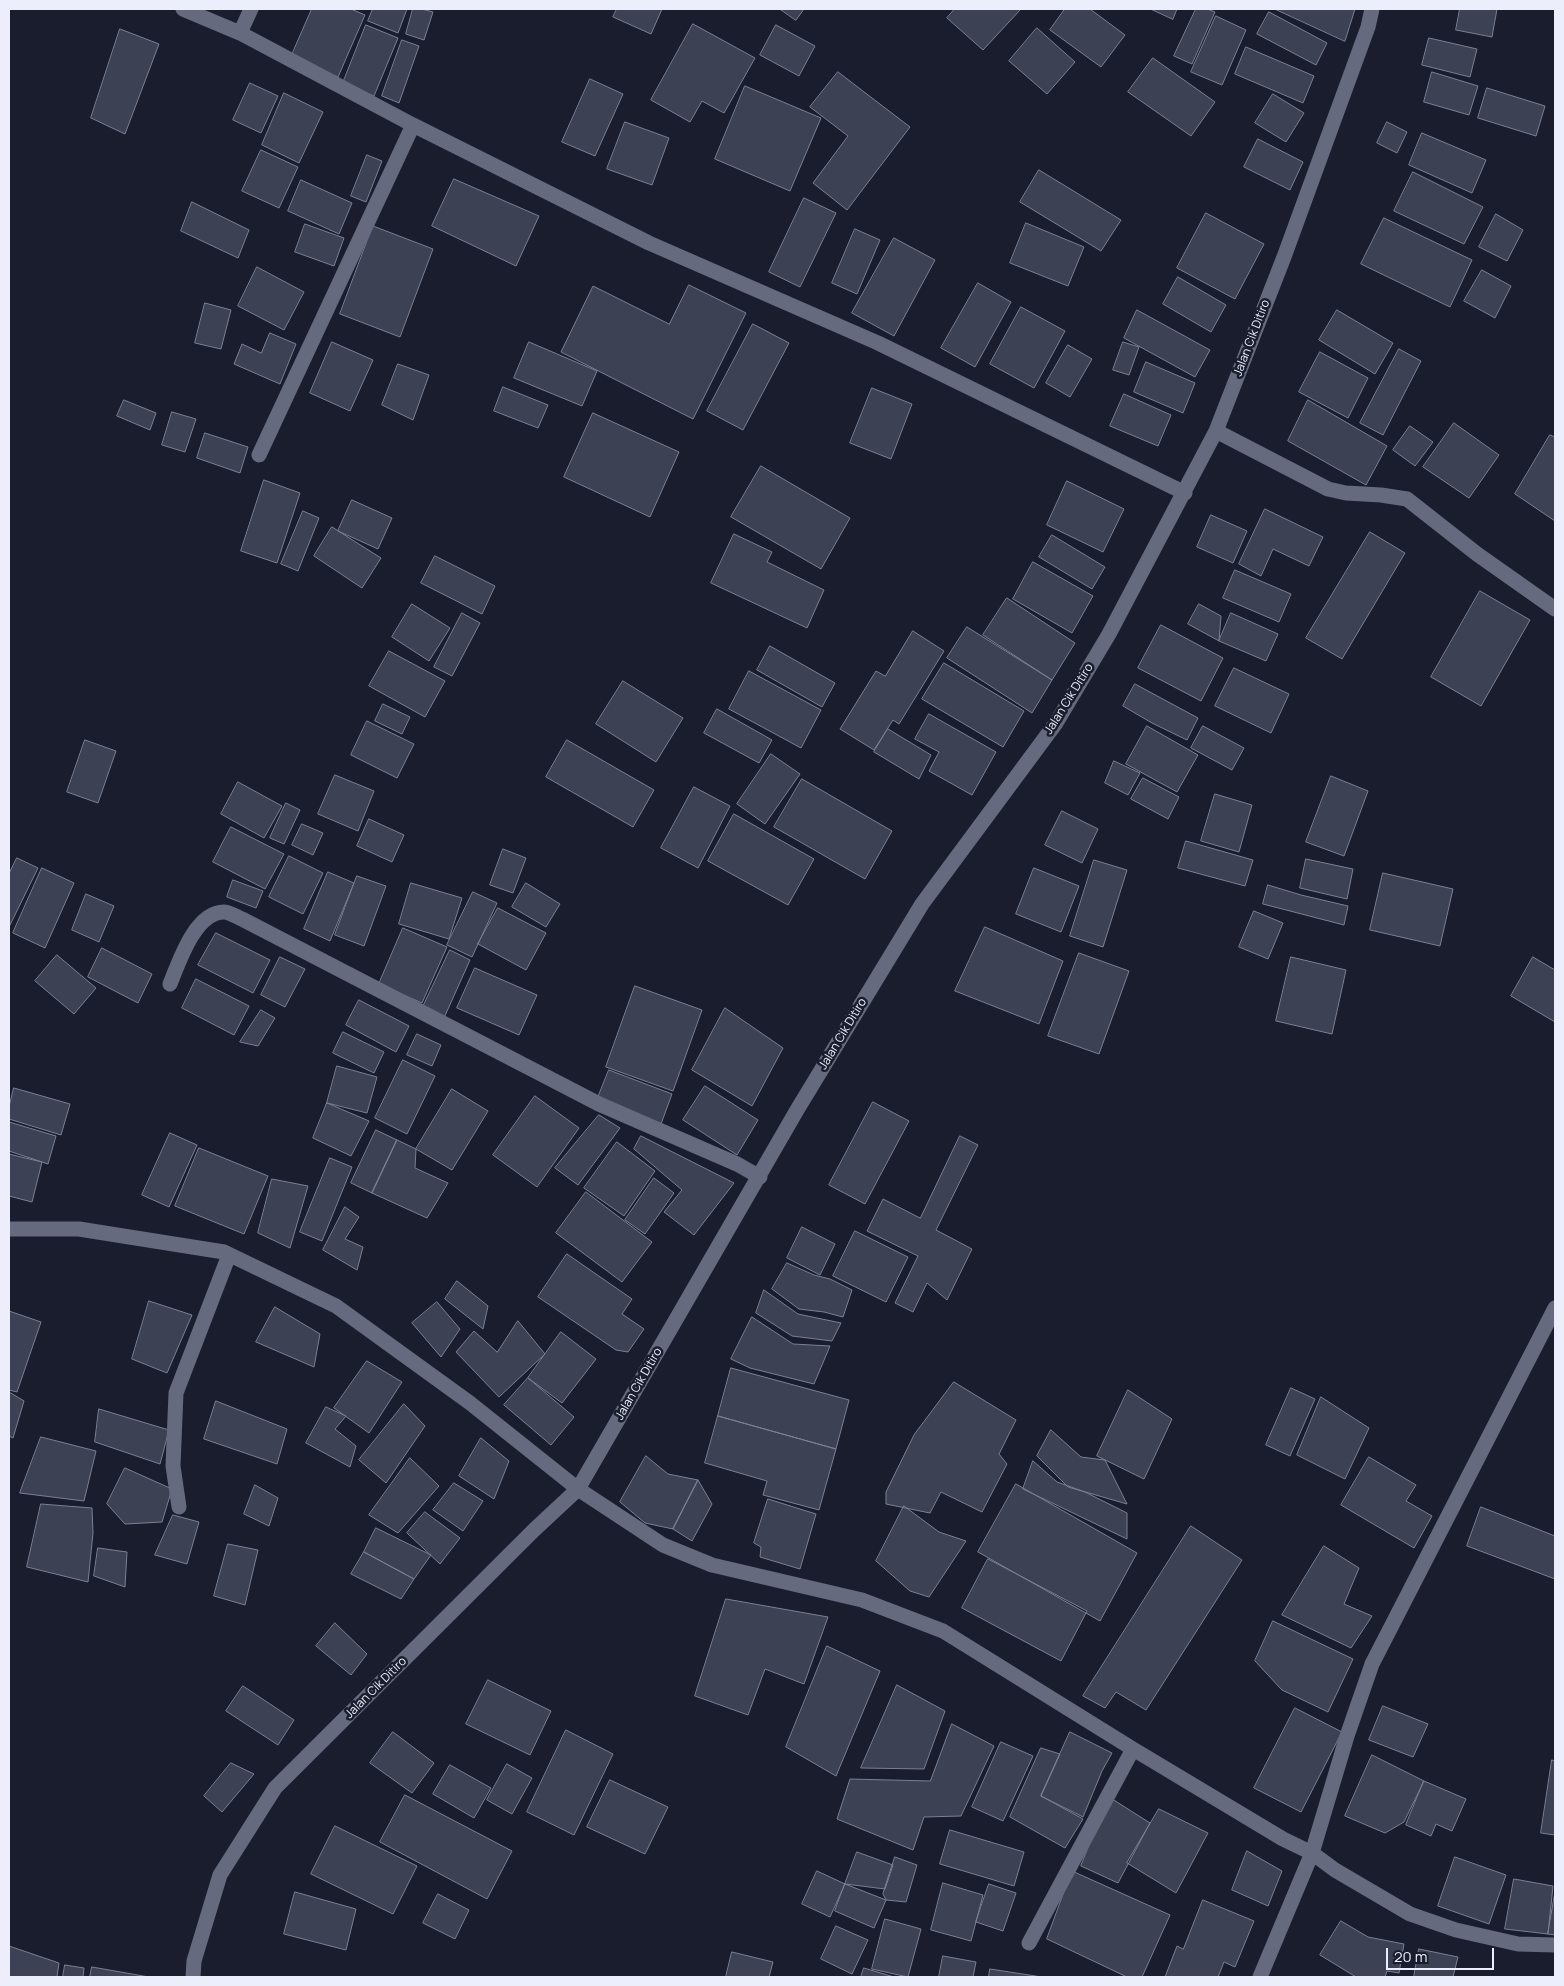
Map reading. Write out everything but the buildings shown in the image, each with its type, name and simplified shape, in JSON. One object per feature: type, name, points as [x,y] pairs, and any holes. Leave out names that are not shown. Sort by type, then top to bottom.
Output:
[{"type":"street","points":[[183,9],[240,33],[413,125],[649,243],[878,343],[1185,492]]},
{"type":"street","points":[[240,33],[251,9]]},
{"type":"street","name":"Jalan Cik Ditiro","points":[[193,1977],[194,1960],[220,1875],[275,1788],[578,1488],[797,1110],[922,904],[1056,723],[1110,634],[1216,431],[1284,257],[1368,27],[1372,9]]},
{"type":"street","points":[[259,456],[413,125]]},
{"type":"street","points":[[1216,431],[1328,489],[1407,500],[1477,554],[1555,609]]},
{"type":"street","points":[[170,984],[194,932],[207,917],[224,912],[242,919],[599,1104],[737,1164],[760,1176]]},
{"type":"street","points":[[9,1229],[79,1229],[224,1252],[336,1306],[470,1403],[578,1488],[663,1545],[712,1565],[862,1600],[943,1631],[1133,1749],[1283,1838],[1312,1853],[1335,1870],[1410,1914],[1456,1930],[1518,1944],[1555,1945]]},
{"type":"street","points":[[179,1507],[173,1466],[176,1393],[229,1255]]},
{"type":"street","points":[[1260,1977],[1312,1853],[1347,1736],[1372,1664],[1555,1308]]},
{"type":"street","points":[[1029,1943],[1133,1749]]}]
